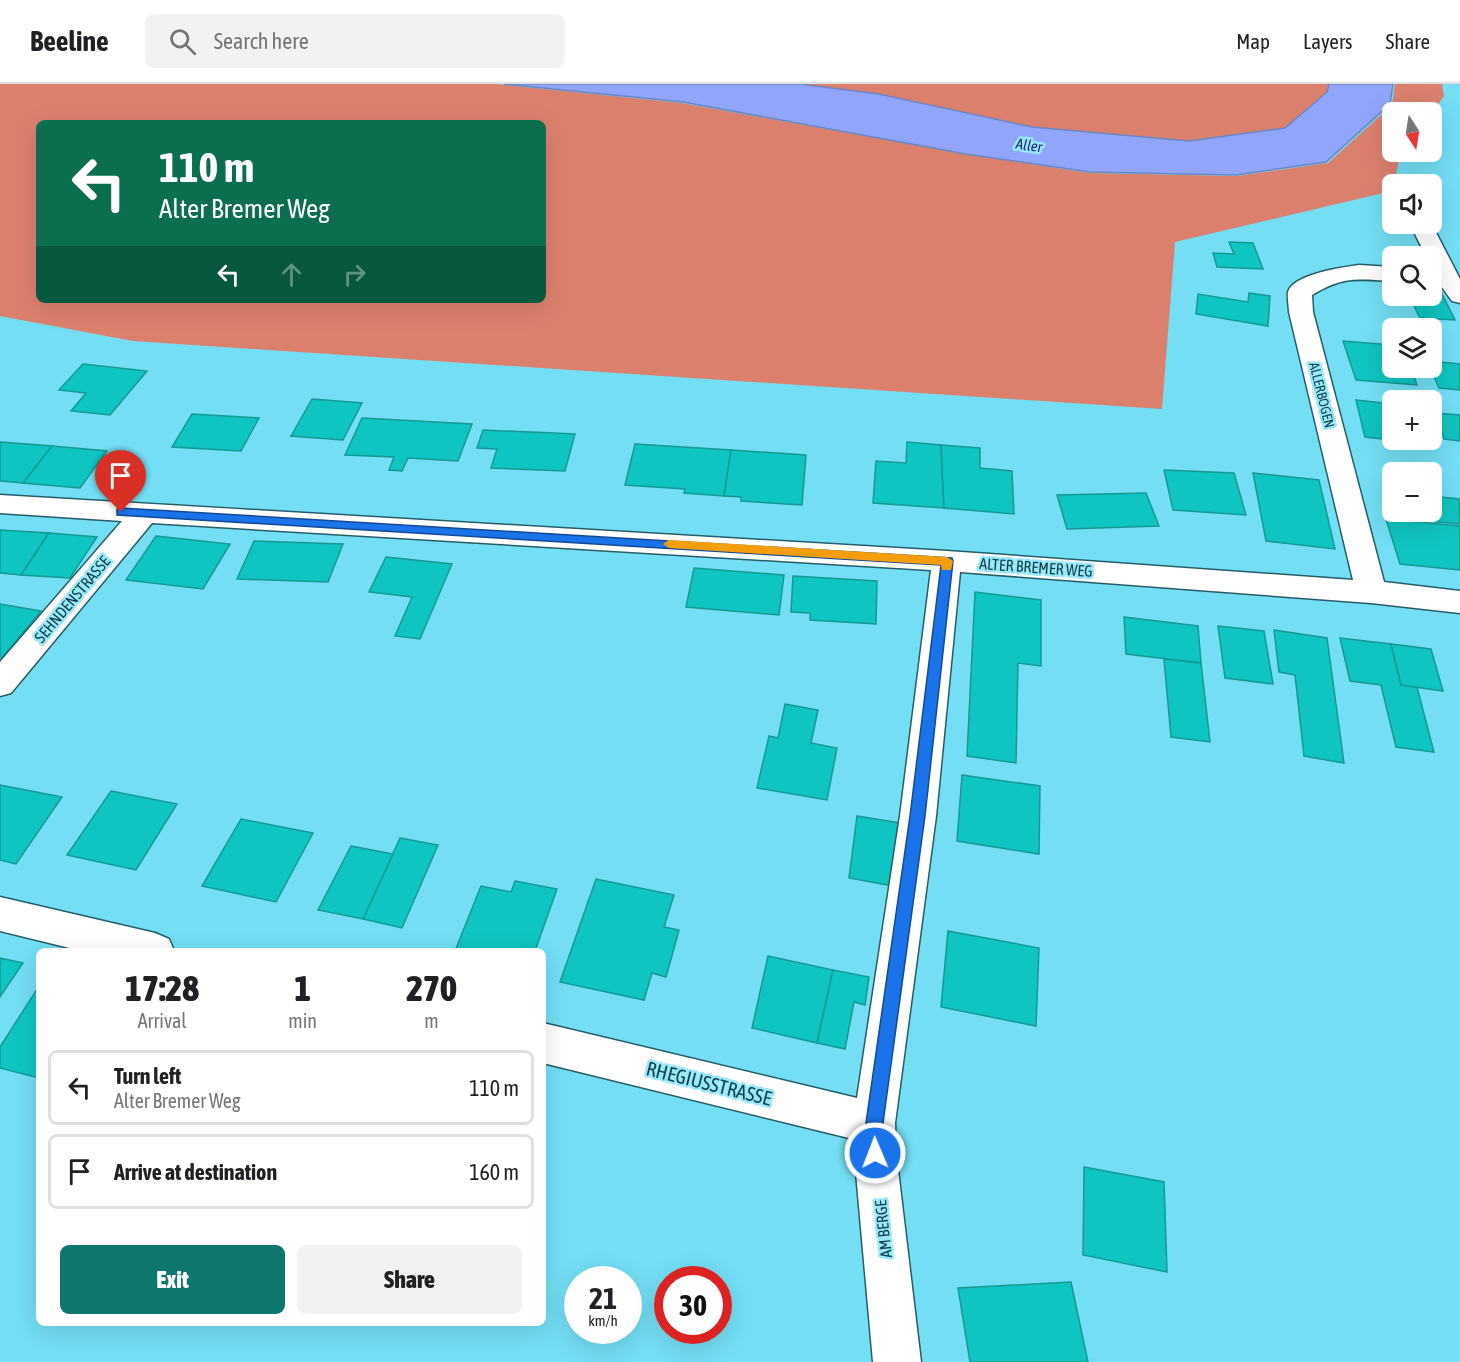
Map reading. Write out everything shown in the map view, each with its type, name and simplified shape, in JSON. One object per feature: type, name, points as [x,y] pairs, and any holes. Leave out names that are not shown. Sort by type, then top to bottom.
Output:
[{"type":"street","points":[[1425,234],[1446,283]]},
{"type":"street","name":"ALLERBOGEN","points":[[1371,592],[1301,312],[1300,292],[1328,276],[1359,272],[1382,273]]},
{"type":"street","name":"ALTER BREMER WEG","points":[[0,504],[947,561],[1371,592],[1460,602]]},
{"type":"street","name":"SEHNDENSTRASSE","points":[[0,684],[145,513]]},
{"type":"street","name":"AM BERGE","points":[[897,1362],[875,1153],[874,1123],[918,816],[947,561]]},
{"type":"street","points":[[0,914],[142,948]]},
{"type":"street","name":"RHEGIUSSTRASSE","points":[[546,1044],[874,1123]]},
{"type":"shaded area","points":[[0,84],[497,84],[682,103],[966,154],[1090,173],[1237,176],[1328,163],[1382,114],[1382,162],[1399,162],[1396,174],[1382,174],[1382,193],[1175,242],[1162,409],[133,341],[0,316]]},
{"type":"shaded area","points":[[800,84],[1329,84],[1327,92],[1285,128],[1189,141],[1032,127],[879,94]]},
{"type":"shaded area","points":[[1395,84],[1442,84],[1444,96],[1440,102],[1392,102]]},
{"type":"water","name":"Aller","points":[[504,84],[800,84],[879,94],[1032,127],[1189,141],[1285,128],[1327,92],[1329,84],[1393,84],[1390,102],[1382,102],[1382,111],[1326,162],[1236,175],[1090,172],[966,154],[683,102]]},
{"type":"building","points":[[1229,242],[1253,243],[1263,269],[1217,267],[1213,253],[1234,254]]},
{"type":"building","points":[[1249,293],[1270,296],[1268,326],[1196,314],[1198,294],[1248,302]]},
{"type":"building","points":[[1442,294],[1455,320],[1442,318],[1420,318],[1414,306],[1442,306]]},
{"type":"building","points":[[1343,341],[1382,344],[1382,378],[1415,378],[1417,385],[1356,380]]},
{"type":"building","points":[[1442,362],[1460,364],[1460,390],[1439,388],[1434,378],[1442,378]]},
{"type":"building","points":[[83,364],[147,371],[110,415],[71,411],[86,393],[59,390]]},
{"type":"building","points":[[312,399],[362,403],[343,440],[291,436]]},
{"type":"building","points":[[1356,400],[1382,403],[1382,439],[1365,437]]},
{"type":"building","points":[[1442,413],[1460,415],[1460,441],[1444,439]]},
{"type":"building","points":[[192,414],[259,418],[241,451],[172,447]]},
{"type":"building","points":[[362,418],[472,424],[458,461],[408,458],[402,471],[389,470],[394,457],[345,455]]},
{"type":"building","points":[[483,430],[575,434],[565,471],[491,468],[497,449],[477,448]]},
{"type":"building","points":[[0,442],[52,446],[23,483],[0,481]]},
{"type":"building","points":[[907,442],[941,445],[944,508],[873,503],[876,461],[906,463]]},
{"type":"building","points":[[635,444],[731,450],[724,496],[684,493],[685,489],[625,485]]},
{"type":"building","points":[[941,445],[980,448],[980,468],[1012,471],[1014,514],[944,508]]},
{"type":"building","points":[[52,446],[107,451],[80,488],[23,483]]},
{"type":"building","points":[[731,450],[806,455],[802,505],[741,501],[741,497],[724,496]]},
{"type":"building","points":[[1164,470],[1234,473],[1246,515],[1173,510]]},
{"type":"building","points":[[1253,473],[1319,480],[1335,549],[1266,541]]},
{"type":"building","points":[[1146,493],[1159,526],[1067,529],[1057,495]]},
{"type":"building","points":[[1442,497],[1459,499],[1460,524],[1440,522],[1442,522]]},
{"type":"building","points":[[1387,522],[1460,526],[1460,570],[1400,564]]},
{"type":"building","points":[[0,530],[49,533],[21,575],[0,573]]},
{"type":"building","points":[[49,533],[97,537],[70,578],[21,575]]},
{"type":"building","points":[[156,536],[230,544],[203,589],[126,580]]},
{"type":"building","points":[[254,541],[343,544],[328,582],[237,579]]},
{"type":"building","points":[[386,557],[452,564],[420,639],[395,636],[412,597],[369,592]]},
{"type":"building","points":[[694,568],[784,575],[779,615],[686,607]]},
{"type":"building","points":[[793,576],[877,581],[876,624],[810,620],[810,613],[791,612]]},
{"type":"building","points":[[975,592],[1041,600],[1041,666],[1018,663],[1016,763],[967,756]]},
{"type":"building","points":[[0,604],[41,611],[2,658],[0,657]]},
{"type":"building","points":[[1124,617],[1198,626],[1201,663],[1126,654]]},
{"type":"building","points":[[1218,626],[1264,631],[1273,684],[1225,678]]},
{"type":"building","points":[[1274,630],[1327,638],[1344,763],[1304,756],[1295,675],[1279,672]]},
{"type":"building","points":[[1340,638],[1391,644],[1401,685],[1417,687],[1434,752],[1396,747],[1381,685],[1350,681]]},
{"type":"building","points":[[1391,644],[1431,649],[1443,691],[1401,685]]},
{"type":"building","points":[[1164,659],[1201,663],[1210,742],[1171,737]]},
{"type":"building","points":[[785,704],[818,710],[811,743],[837,748],[827,800],[757,788],[769,736],[778,738]]},
{"type":"building","points":[[962,775],[1040,786],[1039,854],[957,841]]},
{"type":"building","points":[[0,785],[62,797],[16,864],[0,860]]},
{"type":"building","points":[[111,791],[177,804],[136,870],[67,855]]},
{"type":"building","points":[[857,816],[900,823],[893,886],[849,878]]},
{"type":"building","points":[[241,819],[313,833],[276,902],[202,886]]},
{"type":"building","points":[[400,838],[438,845],[402,928],[363,919]]},
{"type":"building","points":[[351,846],[393,854],[363,919],[318,910]]},
{"type":"building","points":[[596,879],[674,895],[664,927],[679,930],[666,977],[652,973],[644,1000],[560,982]]},
{"type":"building","points":[[515,881],[557,889],[536,948],[456,948],[481,886],[511,892]]},
{"type":"building","points":[[948,931],[1039,948],[1036,1026],[941,1007]]},
{"type":"building","points":[[768,956],[833,970],[817,1043],[752,1028]]},
{"type":"building","points":[[0,958],[23,963],[0,997]]},
{"type":"building","points":[[833,970],[869,977],[865,1005],[854,1002],[845,1049],[817,1043]]},
{"type":"building","points":[[36,991],[36,1077],[0,1068],[0,1047]]},
{"type":"building","points":[[1084,1167],[1164,1182],[1167,1272],[1083,1255]]},
{"type":"building","points":[[1071,1282],[1088,1362],[970,1362],[958,1288]]},
{"type":"slow traffic","points":[[669,544],[947,561],[947,567]]},
{"type":"route","points":[[121,512],[947,561],[918,816],[874,1123],[875,1153]]}]
